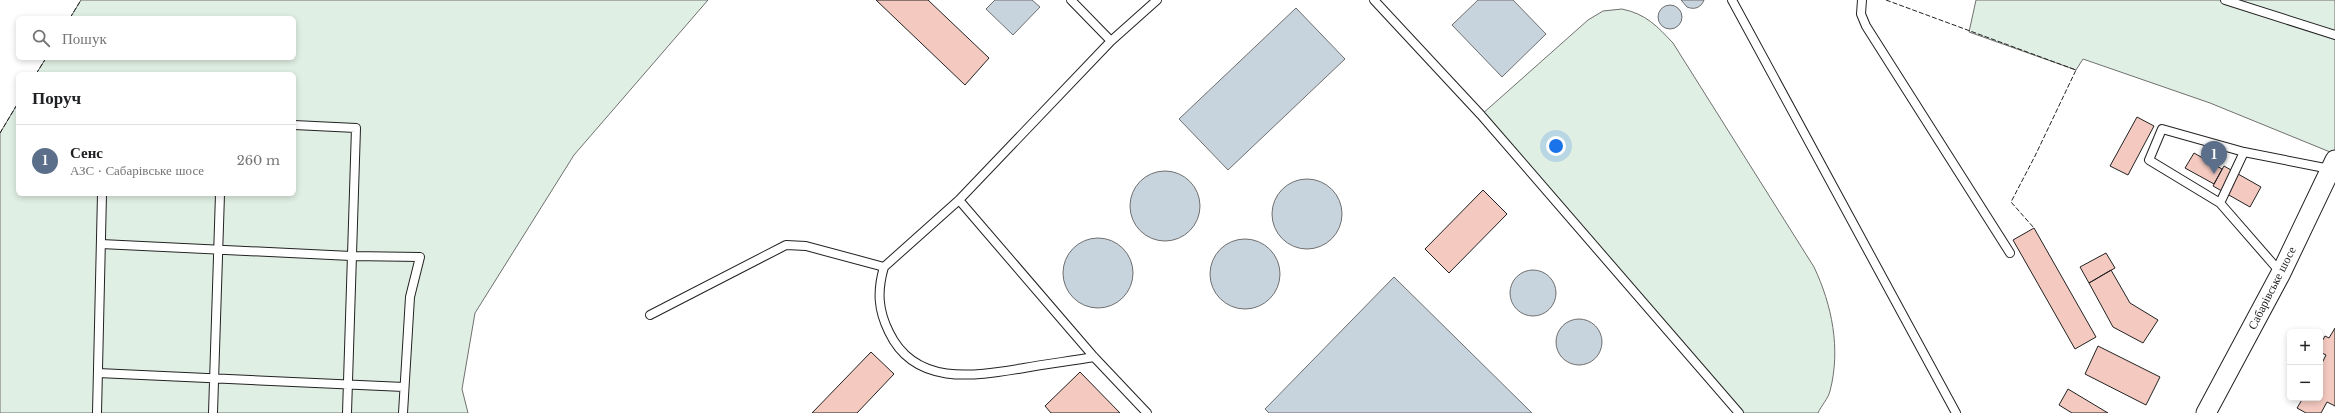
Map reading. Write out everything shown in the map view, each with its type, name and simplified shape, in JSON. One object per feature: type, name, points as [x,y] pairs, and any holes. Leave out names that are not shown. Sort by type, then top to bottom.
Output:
[{"type":"street","name":"Сабарівське шосе","points":[[2206,413],[2281,273],[2332,165]]},
{"type":"lane","points":[[1071,0],[1111,41]]},
{"type":"lane","points":[[1094,357],[972,375],[946,374],[928,369],[918,365],[901,352],[887,329],[882,316],[878,293],[884,267],[959,200],[1111,41],[1157,0]]},
{"type":"lane","points":[[1374,0],[1482,115],[1739,413]]},
{"type":"lane","points":[[1732,0],[1956,413]]},
{"type":"lane","points":[[1862,0],[1861,14],[1866,26],[2010,253]]},
{"type":"lane","points":[[2224,0],[2335,35]]},
{"type":"lane","points":[[296,125],[356,128],[347,413]]},
{"type":"lane","points":[[2281,273],[2220,203],[2148,160],[2162,129],[2244,152],[2332,165]]},
{"type":"lane","points":[[2220,203],[2244,152]]},
{"type":"lane","points":[[97,413],[102,196]]},
{"type":"lane","points":[[213,413],[217,249],[220,196]]},
{"type":"lane","points":[[959,200],[1094,357],[1147,413]]},
{"type":"lane","points":[[101,244],[351,256],[420,257],[410,297],[403,413]]},
{"type":"lane","points":[[650,315],[786,245],[806,246],[884,267]]},
{"type":"lane","points":[[98,373],[404,387]]},
{"type":"green space","points":[[81,0],[708,0],[574,155],[475,313],[462,389],[468,413],[0,413],[0,133],[16,106],[16,196],[296,196],[296,72],[37,72],[45,60],[296,60],[296,16],[71,16]]},
{"type":"green space","points":[[1976,0],[2335,0],[2335,154],[2210,103],[2083,59],[2076,70],[1969,32]]},
{"type":"green space","points":[[1622,9],[1644,17],[1656,26],[1673,43],[1814,267],[1826,296],[1835,343],[1835,359],[1830,391],[1818,413],[1739,413],[1481,115],[1588,20],[1603,11]]},
{"type":"shaded area","points":[[995,0],[1032,0],[1040,7],[1013,35],[986,9]]},
{"type":"shaded area","points":[[1478,0],[1513,0],[1546,34],[1502,77],[1452,25]]},
{"type":"shaded area","points":[[1681,0],[1704,0],[1699,7],[1692,8],[1687,7]]},
{"type":"shaded area","points":[[1670,5],[1675,6],[1681,12],[1681,22],[1675,28],[1670,29],[1665,28],[1659,22],[1658,17],[1659,12],[1665,6]]},
{"type":"shaded area","points":[[1296,8],[1345,59],[1228,170],[1179,119]]},
{"type":"shaded area","points":[[1158,171],[1172,171],[1185,177],[1194,186],[1198,192],[1200,206],[1198,220],[1190,231],[1179,239],[1172,241],[1158,241],[1151,239],[1140,231],[1132,220],[1130,213],[1130,199],[1132,192],[1140,181],[1151,173]]},
{"type":"shaded area","points":[[1300,179],[1314,179],[1327,185],[1336,194],[1340,200],[1342,214],[1340,228],[1332,239],[1321,247],[1314,249],[1300,249],[1293,247],[1282,239],[1274,228],[1272,221],[1272,207],[1274,200],[1282,189],[1293,181]]},
{"type":"shaded area","points":[[1091,238],[1105,238],[1118,244],[1127,253],[1131,259],[1133,273],[1131,287],[1123,298],[1112,306],[1105,308],[1091,308],[1084,306],[1073,298],[1065,287],[1063,280],[1063,266],[1065,259],[1073,248],[1084,240]]},
{"type":"shaded area","points":[[1238,239],[1252,239],[1265,245],[1274,254],[1278,260],[1280,274],[1278,288],[1270,299],[1259,307],[1252,309],[1238,309],[1231,307],[1220,299],[1212,288],[1210,281],[1210,267],[1212,260],[1220,249],[1231,241]]},
{"type":"shaded area","points":[[1533,270],[1546,274],[1552,280],[1556,293],[1552,306],[1546,312],[1533,316],[1520,312],[1514,306],[1510,293],[1514,280],[1520,274]]},
{"type":"shaded area","points":[[1394,277],[1532,413],[1269,413],[1265,409]]},
{"type":"shaded area","points":[[1579,319],[1592,323],[1598,329],[1602,342],[1598,355],[1592,361],[1579,365],[1566,361],[1560,355],[1556,342],[1560,329],[1566,323]]},
{"type":"building","points":[[876,0],[928,0],[989,58],[965,85]]},
{"type":"building","points":[[2137,117],[2154,126],[2128,175],[2110,166]]},
{"type":"building","points":[[2194,153],[2222,169],[2214,184],[2185,168]]},
{"type":"building","points":[[2224,166],[2261,187],[2250,207],[2213,186]]},
{"type":"building","points":[[1483,190],[1507,214],[1449,273],[1425,249]]},
{"type":"building","points":[[2034,228],[2096,337],[2075,349],[2013,240]]},
{"type":"building","points":[[2106,253],[2115,268],[2089,283],[2080,267]]},
{"type":"building","points":[[2111,270],[2130,303],[2158,320],[2143,343],[2113,327],[2089,283]]},
{"type":"building","points":[[2335,328],[2335,406],[2327,402],[2321,413],[2306,413],[2297,408],[2301,401],[2323,401],[2323,361],[2326,355],[2323,354],[2323,340],[2325,336],[2329,338]]},
{"type":"building","points":[[2098,346],[2160,377],[2146,405],[2085,374]]},
{"type":"building","points":[[871,352],[894,374],[857,413],[812,413]]},
{"type":"building","points":[[1080,372],[1120,413],[1051,413],[1045,406]]},
{"type":"building","points":[[2068,389],[2108,413],[2072,413],[2059,405]]},
{"type":"fence","points":[[71,16],[81,0]]},
{"type":"fence","points":[[1886,0],[2076,70],[2035,156],[2011,202],[2034,228]]},
{"type":"fence","points":[[37,72],[45,60]]},
{"type":"fence","points":[[0,133],[16,106]]},
{"type":"place","name":"Сенс","points":[[2214,174]]}]
